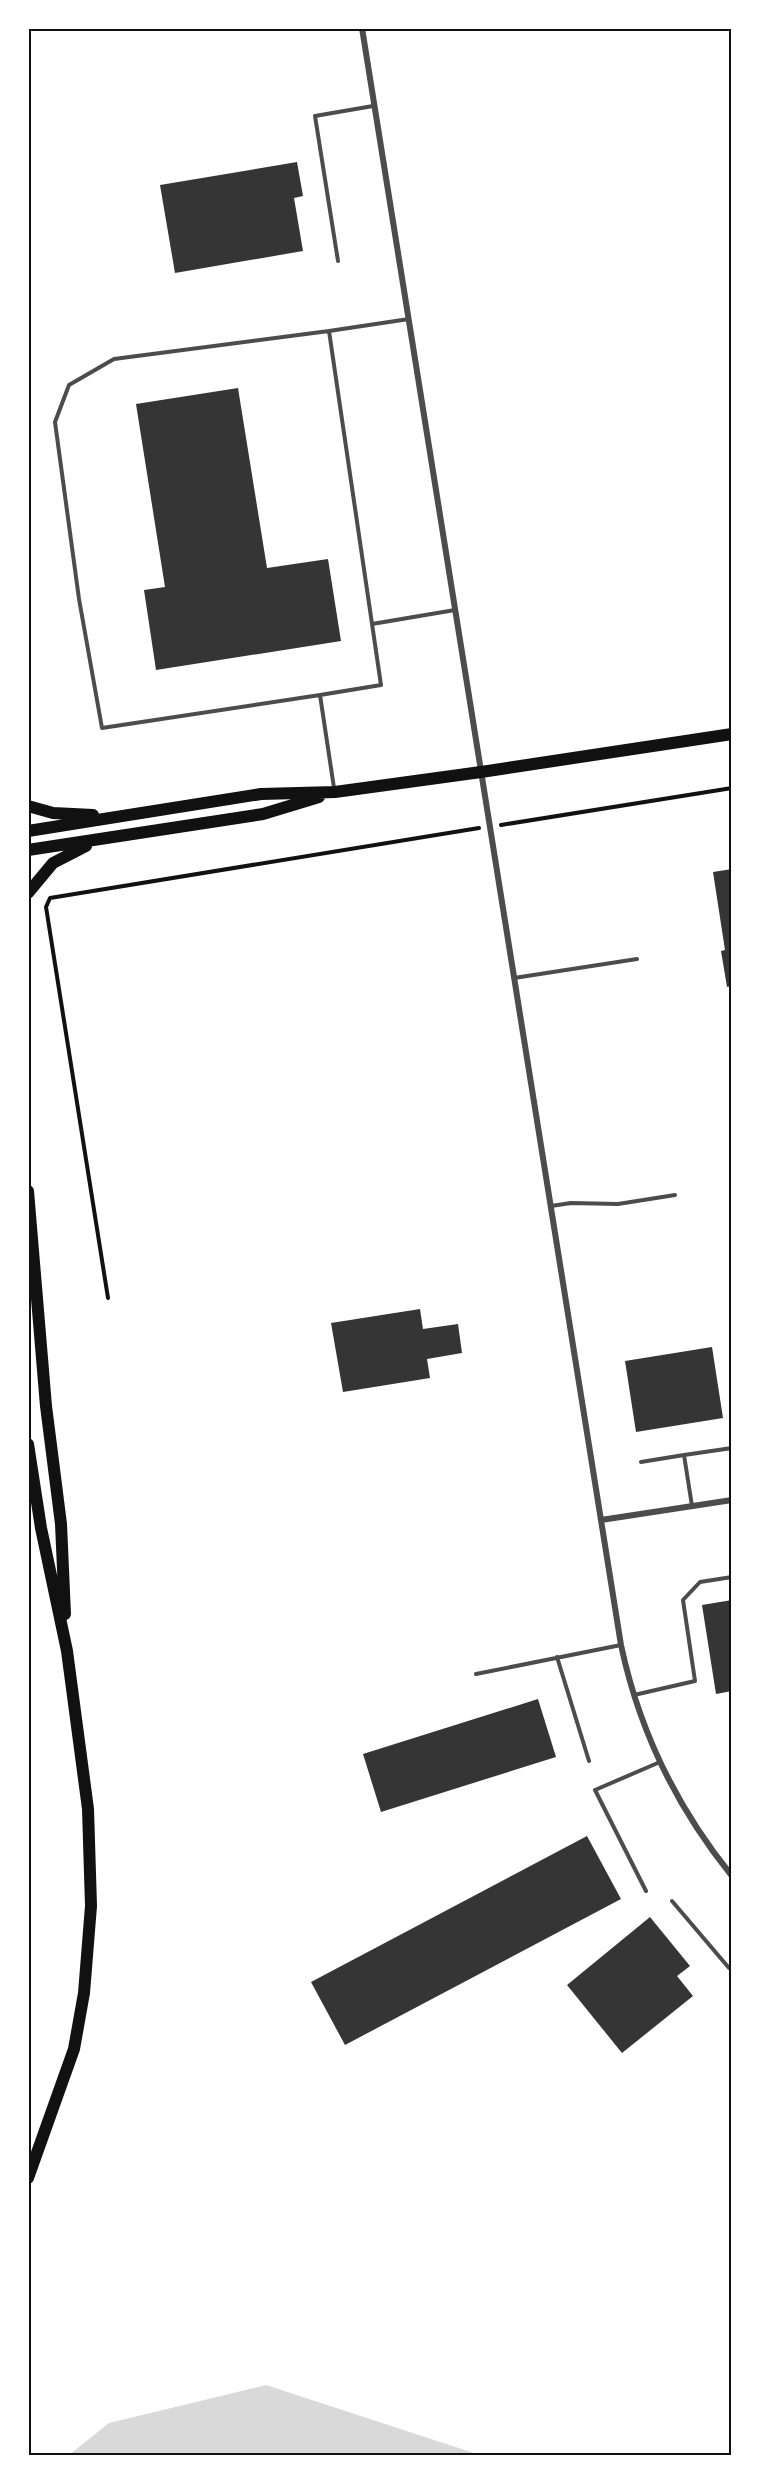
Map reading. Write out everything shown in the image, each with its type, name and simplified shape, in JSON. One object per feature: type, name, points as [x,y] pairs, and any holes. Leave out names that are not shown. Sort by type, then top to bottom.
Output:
[{"type":"main road","points":[[28,831],[261,794],[334,792],[732,734]]},
{"type":"main road","points":[[28,850],[264,814],[334,792]]},
{"type":"main road","points":[[28,806],[53,813],[124,816]]},
{"type":"main road","points":[[28,893],[53,863],[67,854],[103,839]]},
{"type":"main road","points":[[28,1191],[46,1406],[61,1524],[67,1651]]},
{"type":"main road","points":[[28,1444],[41,1528],[67,1651],[88,1809],[92,1905],[84,1993],[74,2049],[28,2178]]},
{"type":"street","points":[[362,28],[621,1644],[633,1695],[660,1762],[689,1818],[720,1862],[729,1868],[732,1876]]},
{"type":"street","points":[[601,1520],[732,1500]]},
{"type":"lane","points":[[338,261],[315,116],[373,106]]},
{"type":"lane","points":[[329,332],[381,685],[102,728],[79,599],[55,422],[69,385],[114,359],[329,332],[409,319]]},
{"type":"lane","points":[[372,624],[455,610]]},
{"type":"lane","points":[[320,695],[334,792]]},
{"type":"lane","points":[[514,978],[637,959]]},
{"type":"lane","points":[[550,1206],[571,1203],[618,1204],[675,1195]]},
{"type":"lane","points":[[641,1462],[732,1448]]},
{"type":"lane","points":[[684,1455],[692,1506]]},
{"type":"lane","points":[[633,1695],[695,1681],[683,1599],[700,1582],[732,1577]]},
{"type":"lane","points":[[476,1674],[621,1644]]},
{"type":"lane","points":[[557,1658],[589,1761]]},
{"type":"lane","points":[[646,1891],[595,1790],[660,1762]]},
{"type":"lane","points":[[672,1901],[731,1968]]},
{"type":"path","points":[[508,824],[732,788]]},
{"type":"path","points":[[108,1298],[46,907],[50,898],[467,830]]},
{"type":"shaded area","points":[[266,2385],[480,2455],[69,2455],[109,2423]]},
{"type":"building","points":[[297,162],[303,196],[294,198],[303,251],[175,273],[160,185]]},
{"type":"building","points":[[238,388],[267,568],[328,559],[341,641],[156,670],[144,590],[165,587],[136,404]]},
{"type":"building","points":[[732,869],[732,986],[727,987],[721,951],[725,950],[713,872]]},
{"type":"building","points":[[420,1309],[423,1329],[458,1324],[462,1353],[427,1359],[430,1378],[343,1392],[331,1323]]},
{"type":"building","points":[[712,1347],[723,1418],[636,1432],[625,1361]]},
{"type":"building","points":[[732,1600],[732,1691],[716,1694],[702,1605]]},
{"type":"building","points":[[538,1699],[556,1757],[381,1812],[363,1754]]},
{"type":"building","points":[[587,1836],[621,1899],[345,2045],[311,1982]]},
{"type":"building","points":[[650,1917],[690,1966],[677,1976],[693,1996],[622,2053],[567,1985]]}]
